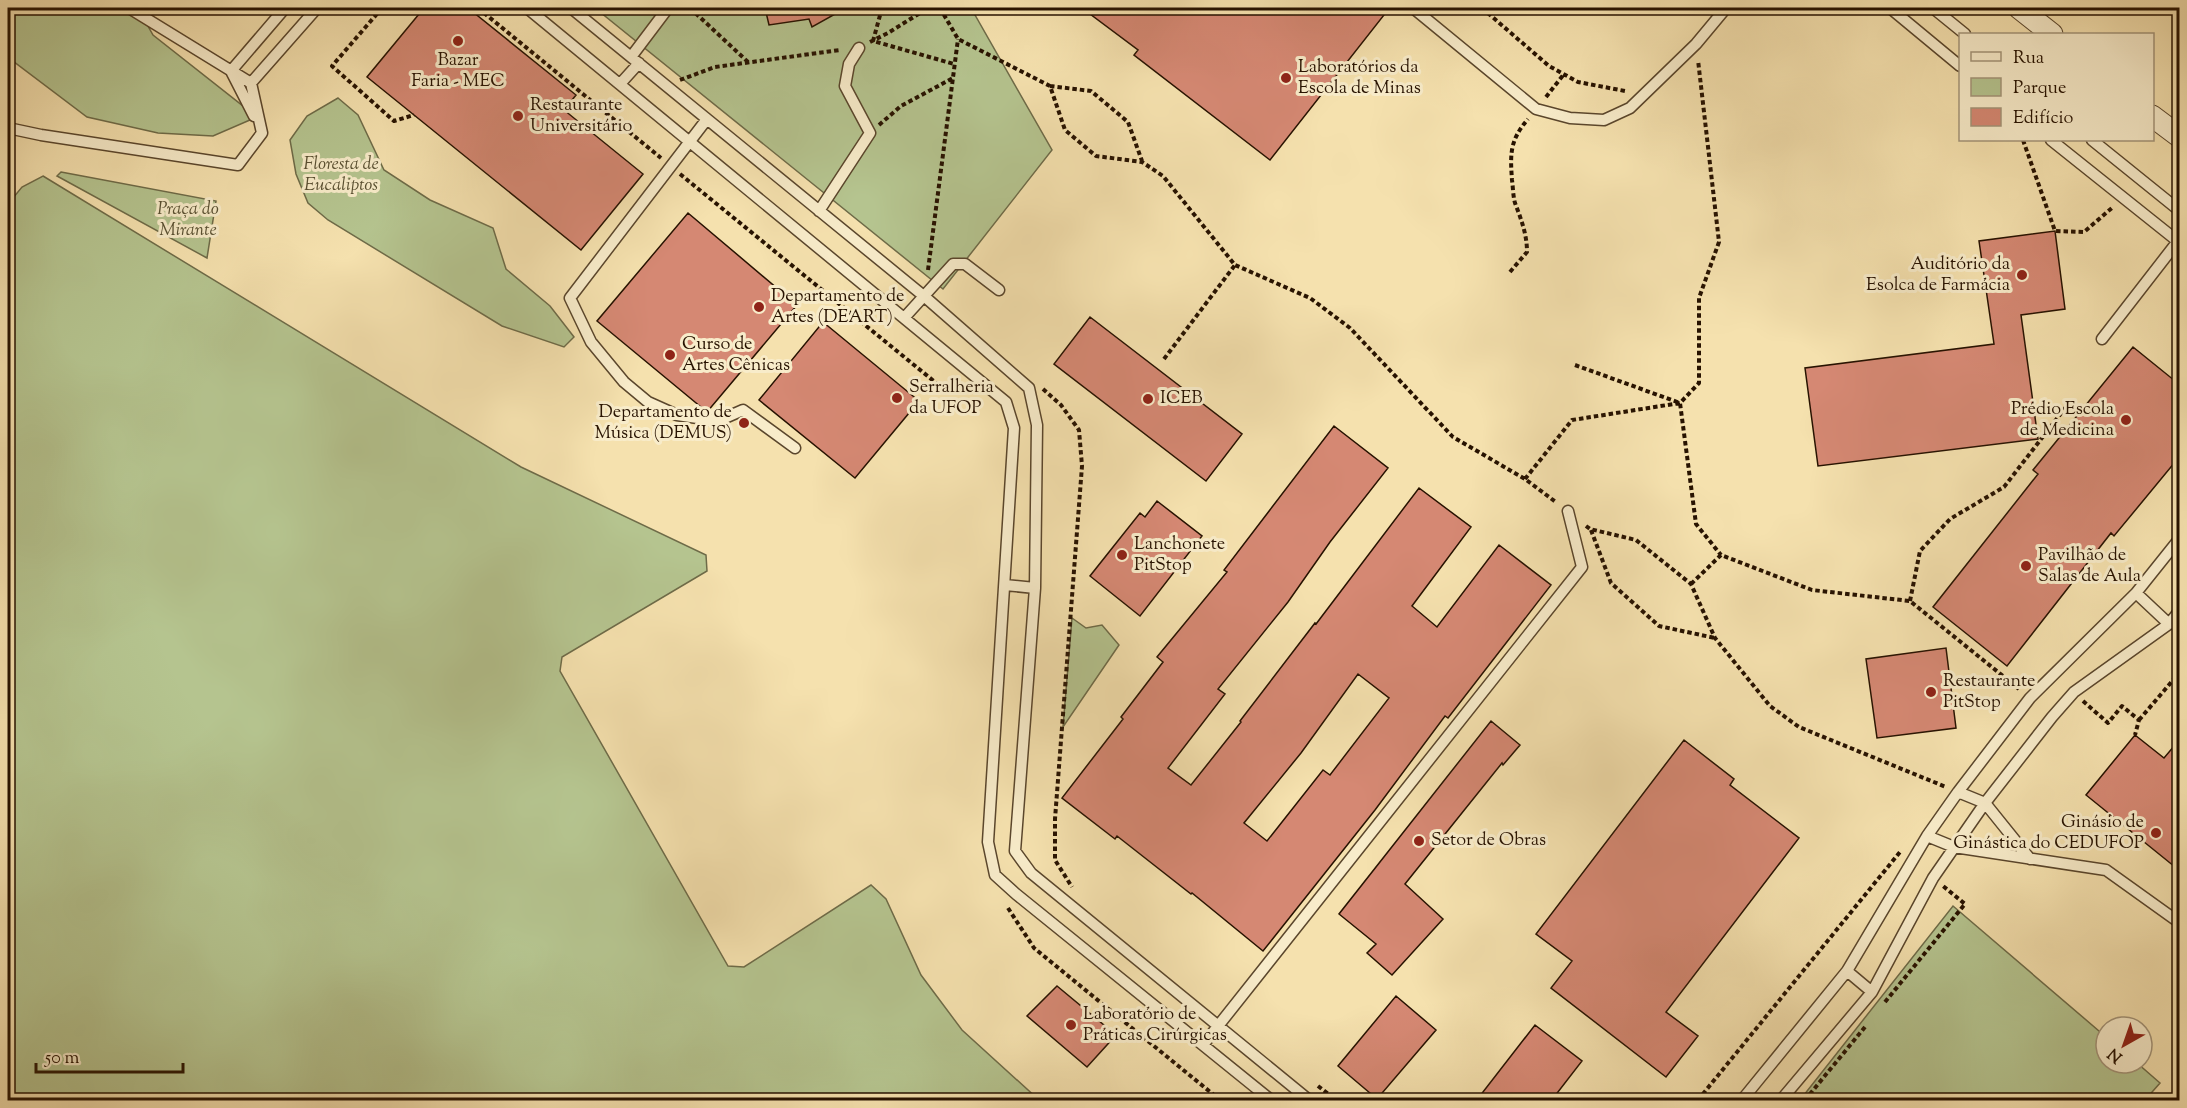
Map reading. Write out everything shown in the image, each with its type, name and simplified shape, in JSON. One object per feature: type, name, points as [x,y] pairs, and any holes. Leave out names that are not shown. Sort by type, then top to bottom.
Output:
[{"type":"street","points":[[2019,8],[2051,33]]},
{"type":"street","points":[[2154,118],[2180,138]]},
{"type":"lane","points":[[8,128],[238,165],[262,133],[251,83],[129,8]]},
{"type":"lane","points":[[231,71],[285,8]]},
{"type":"lane","points":[[251,83],[317,8]]},
{"type":"lane","points":[[527,8],[1006,402],[1014,428],[988,842],[995,875],[1271,1101]]},
{"type":"lane","points":[[571,8],[925,297],[1029,388],[1038,425],[1035,588],[1015,851],[1031,873],[1309,1101]]},
{"type":"lane","points":[[620,84],[668,8]]},
{"type":"lane","points":[[1413,8],[1536,109],[1570,118],[1604,120],[1630,108],[1696,44],[1726,8]]},
{"type":"lane","points":[[1890,8],[1959,65]]},
{"type":"lane","points":[[1933,8],[1964,33]]},
{"type":"lane","points":[[819,211],[870,133],[844,86],[849,64],[859,48]]},
{"type":"lane","points":[[231,71],[262,133]]},
{"type":"lane","points":[[707,119],[570,298],[591,342],[624,382],[648,402],[677,415],[718,421],[743,410],[795,448]]},
{"type":"lane","points":[[2052,141],[2179,242],[2102,339]]},
{"type":"lane","points":[[2093,141],[2180,210]]},
{"type":"lane","points":[[904,318],[953,264],[965,264],[999,290]]},
{"type":"lane","points":[[1203,1045],[1582,567],[1568,511]]},
{"type":"lane","points":[[1742,1101],[1847,971],[1927,836],[2030,698],[2136,593],[2180,538]]},
{"type":"lane","points":[[1005,585],[1035,588]]},
{"type":"lane","points":[[2136,593],[2169,624]]},
{"type":"lane","points":[[1781,1101],[1872,992],[1933,878],[1986,803],[2052,717],[2074,692],[2169,624],[2180,610]]},
{"type":"lane","points":[[1958,792],[1986,803],[2030,859]]},
{"type":"lane","points":[[1927,836],[1954,847],[2106,870],[2180,923]]},
{"type":"lane","points":[[1847,971],[1872,992]]},
{"type":"path","points":[[382,8],[332,66],[394,121],[414,115]]},
{"type":"path","points":[[478,8],[941,387],[964,389],[973,393]]},
{"type":"path","points":[[690,8],[749,62]]},
{"type":"path","points":[[873,41],[882,8]]},
{"type":"path","points":[[666,85],[715,67],[859,48],[928,8]]},
{"type":"path","points":[[940,8],[958,39],[1050,86],[1091,92],[1128,122],[1142,162]]},
{"type":"path","points":[[1482,8],[1549,66],[1578,82],[1622,92],[1632,88]]},
{"type":"path","points":[[925,297],[958,39]]},
{"type":"path","points":[[873,41],[954,64]]},
{"type":"path","points":[[1525,479],[1572,420],[1680,403],[1699,383],[1699,298],[1719,242],[1696,44]]},
{"type":"path","points":[[1510,272],[1527,252],[1527,238],[1514,200],[1510,154],[1521,127],[1564,74]]},
{"type":"path","points":[[870,133],[901,106],[953,78]]},
{"type":"path","points":[[1050,86],[1065,130],[1096,156],[1142,162],[1163,176],[1235,265],[1310,298],[1350,328],[1453,437],[1525,479],[1590,529],[1636,540],[1691,584],[1715,638],[1770,706],[1799,727],[1958,792]]},
{"type":"path","points":[[2023,141],[2055,231],[2085,232],[2123,198]]},
{"type":"path","points":[[1164,358],[1235,265]]},
{"type":"path","points":[[1575,365],[1680,403]]},
{"type":"path","points":[[1680,403],[1696,524],[1721,555],[1812,590],[1910,602],[2030,698]]},
{"type":"path","points":[[1910,602],[1920,551],[1950,519],[2004,487],[2069,403]]},
{"type":"path","points":[[1590,529],[1611,583],[1659,626],[1715,638]]},
{"type":"path","points":[[1691,584],[1721,555]]},
{"type":"path","points":[[2135,735],[2139,720],[2180,672]]},
{"type":"path","points":[[2074,692],[2108,723],[2122,706],[2139,720]]},
{"type":"path","points":[[1002,900],[1034,948],[1220,1101]]},
{"type":"green space","points":[[8,8],[136,8],[153,35],[257,117],[213,136],[158,133],[87,117],[9,58]]},
{"type":"green space","points":[[595,8],[971,8],[1052,150],[943,289]]},
{"type":"green space","name":"Floresta de Eucaliptos","points":[[338,98],[358,115],[384,170],[430,200],[493,228],[506,269],[550,306],[574,337],[564,347],[502,326],[328,220],[308,203],[296,174],[290,140],[307,116]]},
{"type":"green space","name":"Praça do Mirante","points":[[61,172],[216,201],[207,258],[57,176]]},
{"type":"green space","points":[[43,176],[521,467],[706,555],[707,571],[562,657],[560,671],[728,966],[744,967],[871,885],[886,899],[921,975],[962,1030],[1039,1100],[8,1100],[8,204],[22,187]]},
{"type":"green space","points":[[1072,618],[1086,628],[1102,625],[1119,645],[1063,727]]},
{"type":"green space","points":[[1953,906],[2094,1027],[2094,1075],[2151,1075],[2160,1083],[2145,1100],[1800,1100]]},
{"type":"building","points":[[424,8],[468,8],[576,95],[564,110],[643,174],[581,250],[367,77]]},
{"type":"building","points":[[765,8],[846,8],[812,27],[809,19],[769,25]]},
{"type":"building","name":"Laboratórios da Escola de Minas","points":[[1082,8],[1374,8],[1384,15],[1270,160],[1134,55],[1138,50]]},
{"type":"building","points":[[688,213],[797,305],[707,412],[597,321]]},
{"type":"building","points":[[2055,231],[2065,309],[2021,315],[2038,439],[1818,466],[1805,368],[1994,344],[1979,241]]},
{"type":"building","name":"ICEB","points":[[1090,317],[1242,434],[1206,481],[1054,364]]},
{"type":"building","points":[[823,322],[919,401],[855,478],[759,400]]},
{"type":"building","points":[[2133,347],[2180,385],[2180,456],[2114,536],[2111,533],[2007,666],[1933,607],[2038,474],[2033,470]]},
{"type":"building","points":[[1334,426],[1388,468],[1330,542],[1288,602],[1218,689],[1225,694],[1168,768],[1191,785],[1419,488],[1471,527],[1412,606],[1437,627],[1499,545],[1551,585],[1448,718],[1445,716],[1375,810],[1263,951],[1192,893],[1117,836],[1115,839],[1062,798],[1123,719],[1121,717],[1163,662],[1157,657],[1227,572],[1224,570]],"holes":[[[1358,674],[1389,698],[1330,775],[1323,770],[1267,841],[1244,823],[1301,753]]]},
{"type":"building","points":[[1157,501],[1202,536],[1140,616],[1090,576],[1140,513],[1145,517]]},
{"type":"building","points":[[1946,648],[1956,728],[1877,738],[1866,659]]},
{"type":"building","points":[[1491,721],[1520,745],[1503,765],[1502,763],[1405,884],[1443,919],[1392,975],[1367,953],[1376,944],[1339,914]]},
{"type":"building","name":"Ginásio de Ginástica do CEDUFOP","points":[[2135,735],[2164,758],[2180,739],[2180,871],[2086,795]]},
{"type":"building","points":[[1684,740],[1734,779],[1730,785],[1799,838],[1666,1012],[1698,1036],[1666,1077],[1551,988],[1572,961],[1536,934]]},
{"type":"building","name":"Laboratório de Práticas Cirúrgicas","points":[[1057,986],[1116,1035],[1087,1067],[1027,1016]]},
{"type":"building","points":[[1396,996],[1436,1030],[1377,1099],[1338,1066]]},
{"type":"building","points":[[1535,1025],[1582,1061],[1551,1101],[1476,1101]]},
{"type":"place","name":"Bazar Faria - MEC","points":[[458,41]]},
{"type":"place","name":"Laboratórios da Escola de Minas","points":[[1286,78]]},
{"type":"place","name":"Restaurante Universitário","points":[[518,116]]},
{"type":"place","name":"Auditório da Esolca de Farmácia","points":[[2022,275]]},
{"type":"place","name":"Departamento de Artes (DEART)","points":[[759,307]]},
{"type":"place","name":"Curso de Artes Cênicas","points":[[670,355]]},
{"type":"place","name":"Serralheria da UFOP","points":[[897,398]]},
{"type":"place","name":"ICEB","points":[[1148,399]]},
{"type":"place","name":"Prédio Escola de Medicina","points":[[2126,420]]},
{"type":"place","name":"Departamento de Música (DEMUS)","points":[[744,423]]},
{"type":"place","name":"Lanchonete PitStop","points":[[1122,555]]},
{"type":"place","name":"Pavilhão de Salas de Aula","points":[[2026,566]]},
{"type":"place","name":"Restaurante PitStop","points":[[1931,692]]},
{"type":"place","name":"Ginásio de Ginástica do CEDUFOP","points":[[2156,833]]},
{"type":"place","name":"Setor de Obras","points":[[1419,841]]},
{"type":"place","name":"Laboratório de Práticas Cirúrgicas","points":[[1071,1025]]}]
